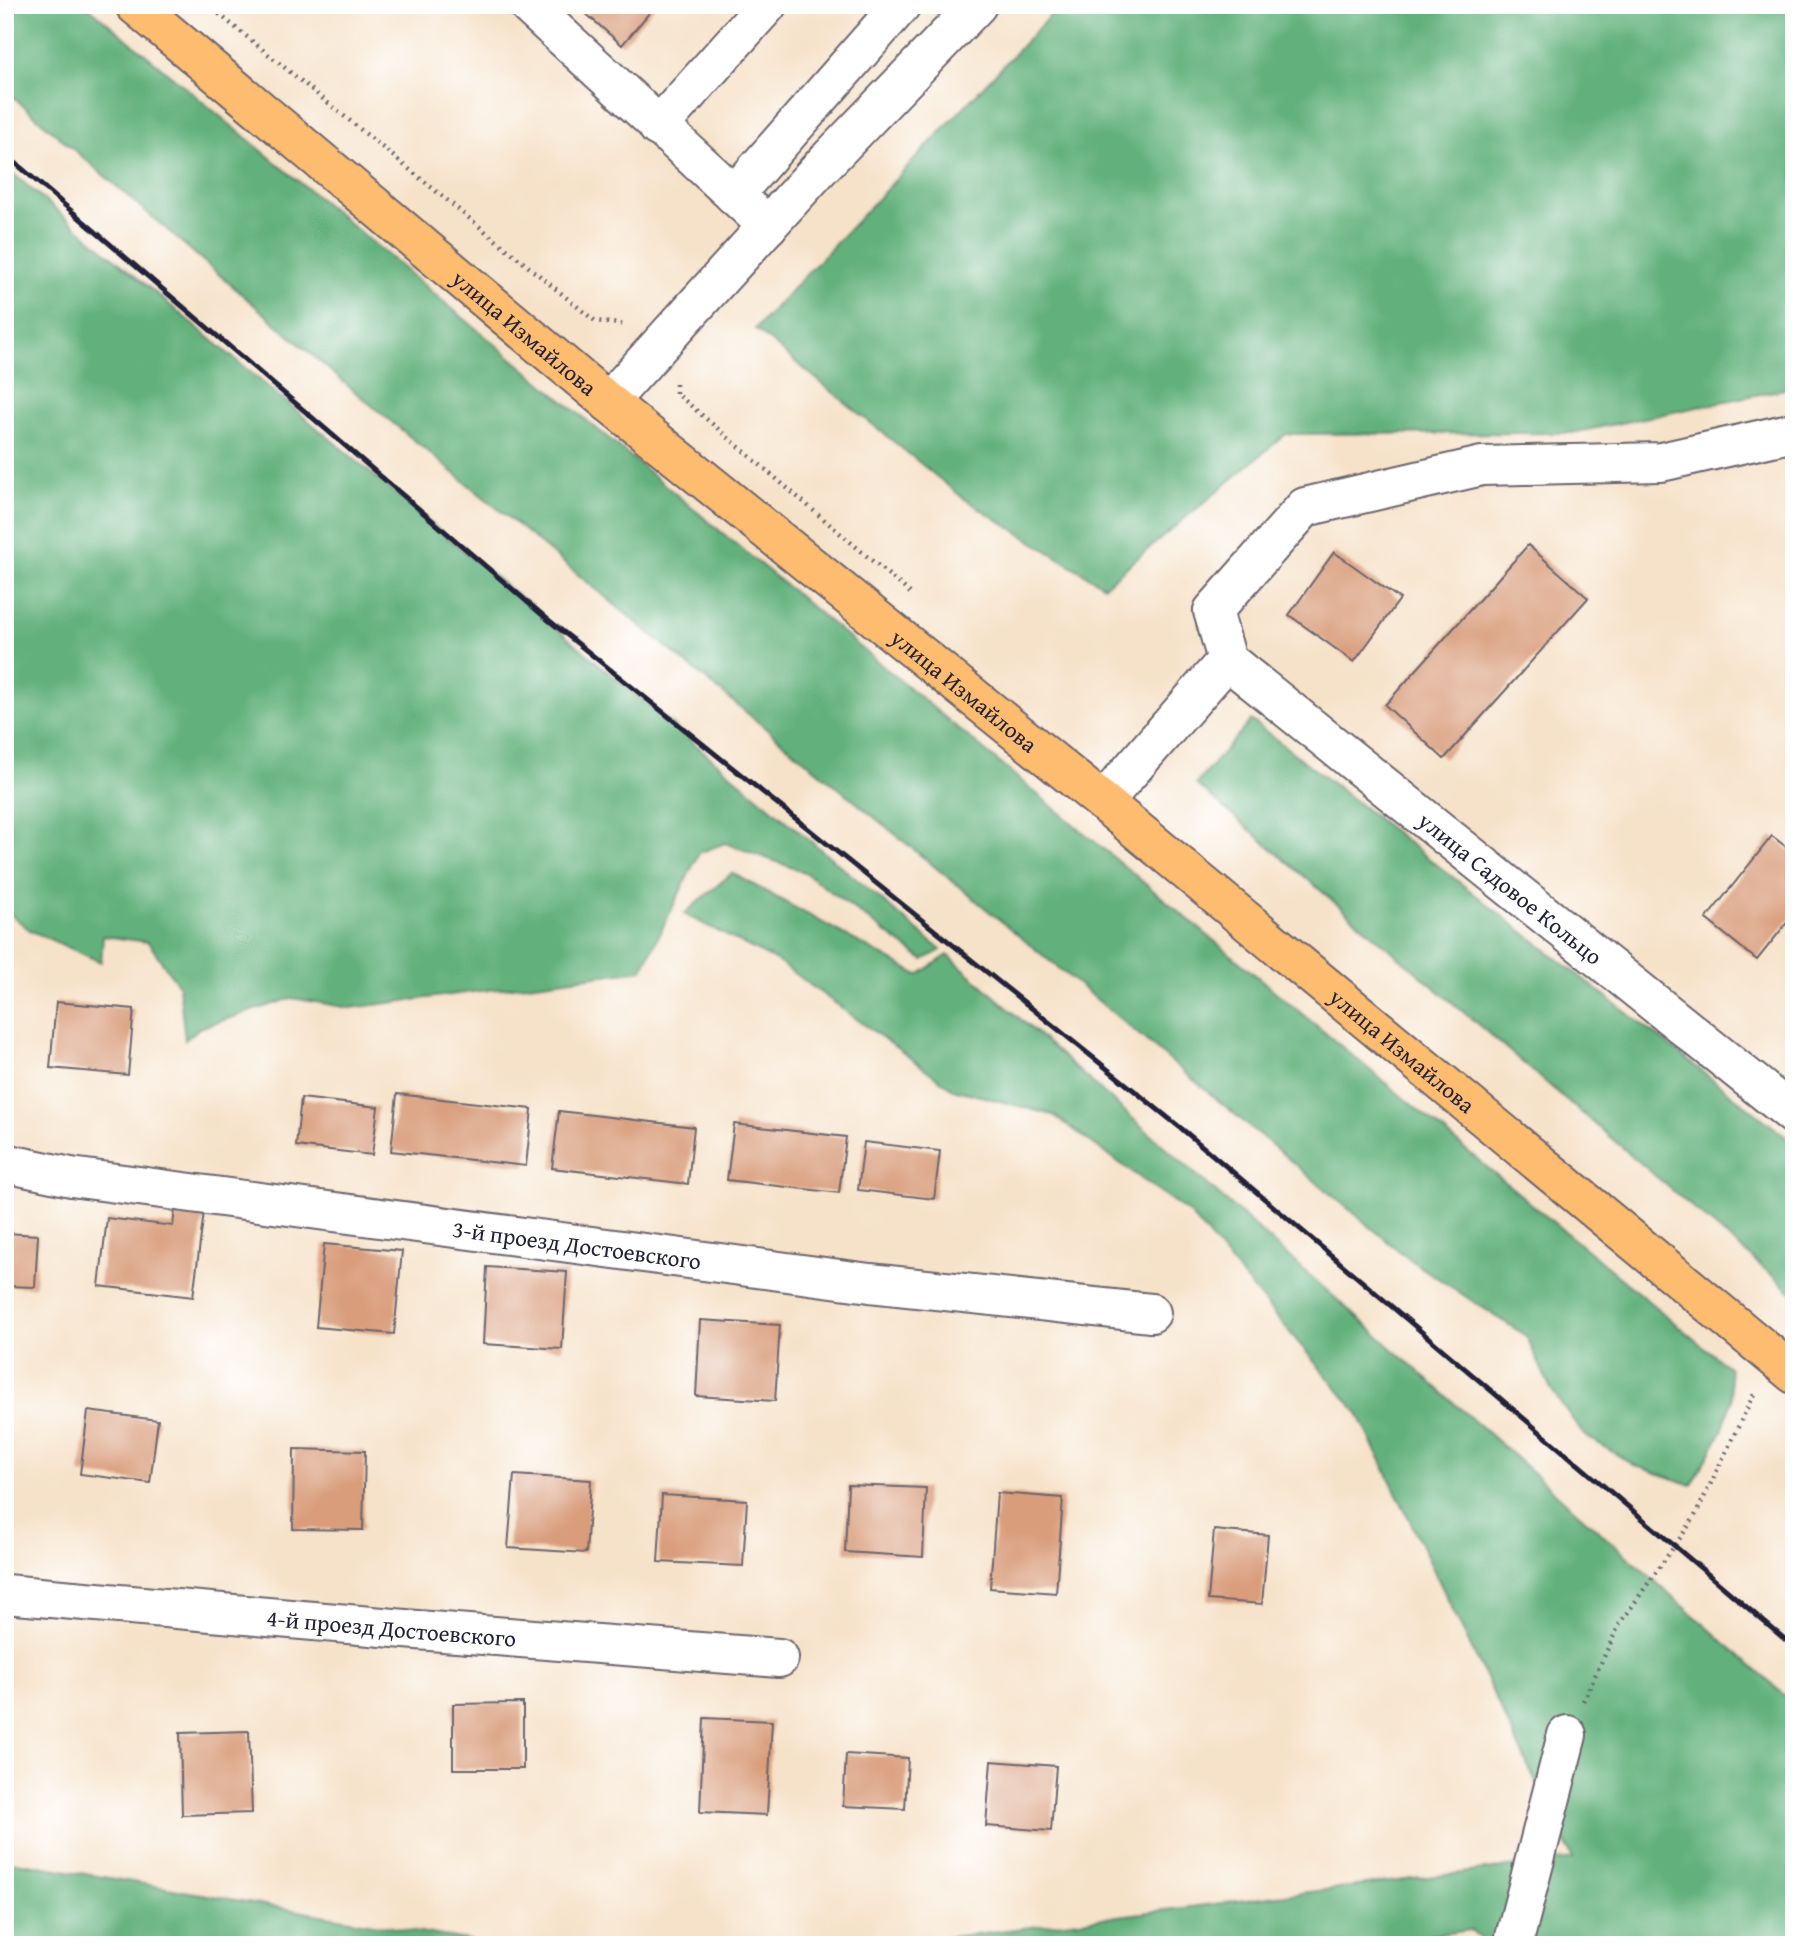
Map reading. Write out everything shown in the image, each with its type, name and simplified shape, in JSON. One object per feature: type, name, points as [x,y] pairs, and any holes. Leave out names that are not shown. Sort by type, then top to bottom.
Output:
[{"type":"main road","name":"улица Измайлова","points":[[135,5],[608,402],[1103,802],[1783,1366]]},
{"type":"street","points":[[528,5],[657,127],[768,226]]},
{"type":"street","points":[[657,127],[767,5]]},
{"type":"street","points":[[734,195],[901,5]]},
{"type":"street","points":[[608,402],[819,169],[977,5]]},
{"type":"street","points":[[1103,802],[1227,660],[1213,611],[1305,507],[1482,466],[1661,461],[1794,432]]},
{"type":"street","name":"улица Садовое Кольцо","points":[[1227,660],[1794,1115]]},
{"type":"street","name":"3-й проезд Достоевского","points":[[5,1163],[71,1177],[815,1276],[1151,1313]]},
{"type":"street","name":"4-й проезд Достоевского","points":[[5,1594],[431,1632],[779,1658]]},
{"type":"street","points":[[1515,1945],[1567,1735]]},
{"type":"path","points":[[208,5],[595,321],[638,326]]},
{"type":"path","points":[[1567,1735],[1619,1625],[1695,1518],[1783,1366]]},
{"type":"green space","points":[[5,5],[86,5],[1729,1368],[1732,1400],[1722,1431],[1692,1485],[1636,1466],[1583,1434],[1551,1389],[1526,1336],[1410,1260],[1095,998],[354,391],[5,90]]},
{"type":"green space","points":[[1060,5],[1794,5],[1794,387],[1572,433],[1286,434],[1104,586],[963,498],[755,329]]},
{"type":"green space","points":[[5,167],[941,950],[923,960],[804,872],[725,843],[699,853],[642,970],[350,1008],[292,998],[199,1028],[185,1040],[179,986],[148,942],[103,936],[101,962],[31,931],[5,910]]},
{"type":"green space","points":[[1251,720],[1794,1143],[1794,1294],[1196,784]]},
{"type":"green space","points":[[732,873],[918,975],[948,955],[1794,1704],[1794,1945],[1488,1945],[1471,1930],[1358,1945],[887,1945],[1573,1859],[1358,1413],[1189,1213],[1053,1115],[953,1089],[777,961],[684,914]]},
{"type":"green space","points":[[5,1860],[495,1945],[5,1945]]},
{"type":"building","points":[[576,5],[656,5],[622,45]]},
{"type":"building","points":[[1528,545],[1588,598],[1444,759],[1385,705]]},
{"type":"building","points":[[1334,552],[1400,599],[1354,662],[1289,615]]},
{"type":"building","points":[[1772,836],[1794,853],[1794,914],[1757,960],[1706,919]]},
{"type":"building","points":[[56,1002],[134,1009],[128,1075],[50,1068]]},
{"type":"building","points":[[397,1094],[532,1109],[526,1166],[391,1151]]},
{"type":"building","points":[[301,1098],[378,1107],[372,1155],[296,1146]]},
{"type":"building","points":[[559,1111],[694,1127],[688,1184],[552,1168]]},
{"type":"building","points":[[734,1124],[846,1137],[839,1193],[727,1180]]},
{"type":"building","points":[[864,1142],[940,1151],[934,1199],[858,1190]]},
{"type":"building","points":[[175,1209],[204,1212],[193,1297],[99,1286],[107,1218],[173,1226]]},
{"type":"building","points":[[5,1233],[38,1235],[35,1287],[5,1286]]},
{"type":"building","points":[[324,1244],[402,1251],[394,1334],[316,1327]]},
{"type":"building","points":[[487,1267],[567,1272],[562,1349],[483,1344]]},
{"type":"building","points":[[700,1320],[780,1325],[775,1401],[696,1396]]},
{"type":"building","points":[[88,1411],[158,1420],[150,1483],[80,1474]]},
{"type":"building","points":[[294,1449],[365,1451],[363,1530],[293,1529]]},
{"type":"building","points":[[514,1475],[591,1480],[586,1553],[508,1548]]},
{"type":"building","points":[[848,1485],[926,1488],[923,1557],[845,1552]]},
{"type":"building","points":[[997,1493],[1063,1498],[1056,1593],[990,1588]]},
{"type":"building","points":[[662,1495],[747,1500],[743,1566],[658,1562]]},
{"type":"building","points":[[1214,1530],[1268,1535],[1262,1604],[1208,1600]]},
{"type":"building","points":[[523,1703],[523,1769],[453,1769],[453,1704]]},
{"type":"building","points":[[704,1718],[772,1721],[767,1815],[700,1812]]},
{"type":"building","points":[[249,1731],[252,1813],[182,1815],[180,1733]]},
{"type":"building","points":[[846,1754],[908,1758],[905,1809],[843,1806]]},
{"type":"building","points":[[991,1761],[1056,1766],[1051,1831],[986,1826]]},
{"type":"railway","points":[[5,154],[546,618],[1182,1129],[1794,1647]]}]
